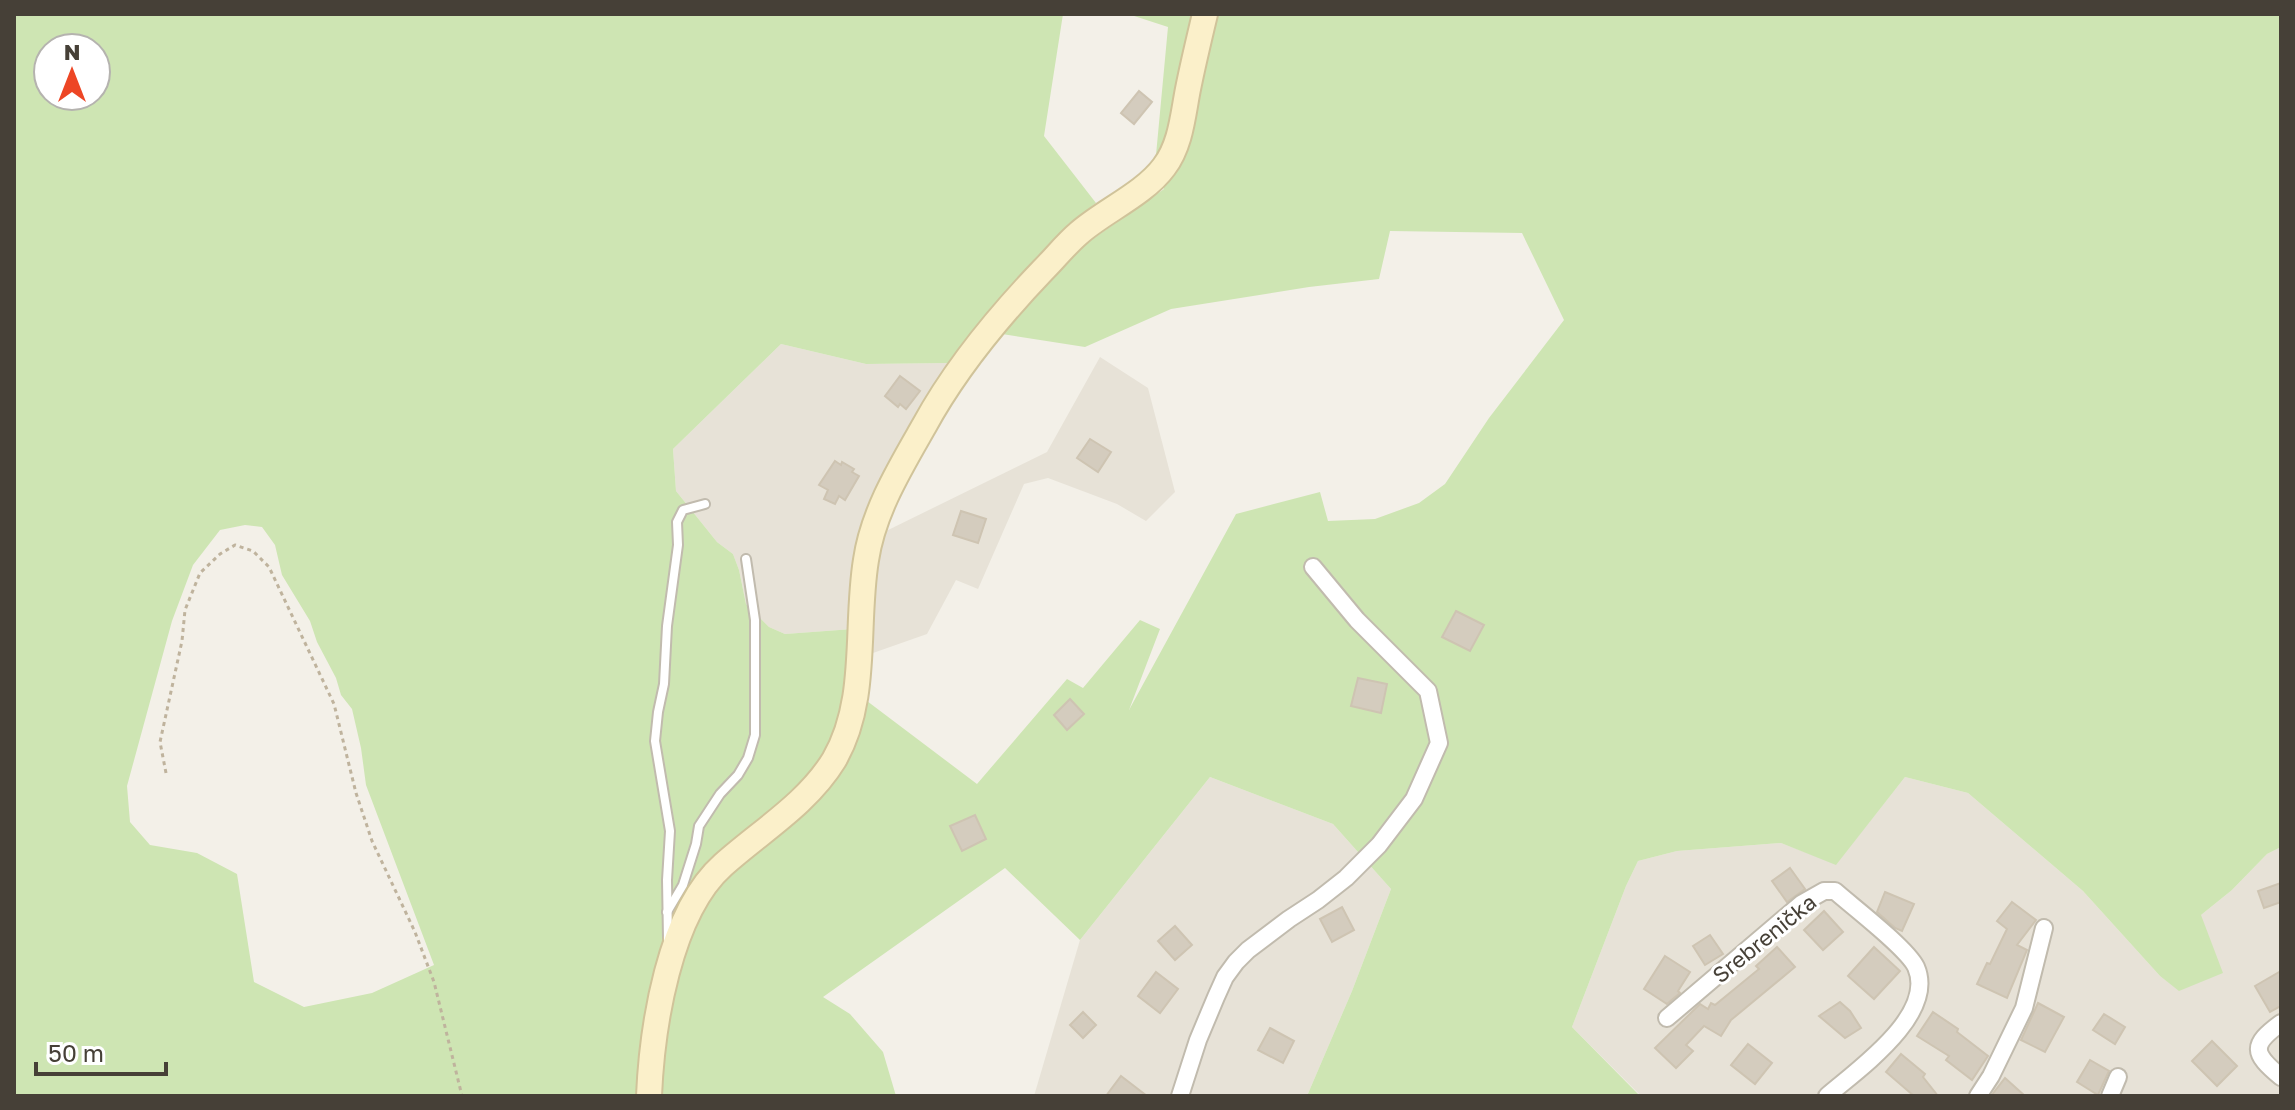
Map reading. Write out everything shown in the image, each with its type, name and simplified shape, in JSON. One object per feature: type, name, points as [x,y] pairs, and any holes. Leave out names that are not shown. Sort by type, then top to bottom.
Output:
[{"type":"main road","points":[[649,1096],[651,1051],[662,995],[682,925],[711,878],[803,798],[833,762],[841,746],[855,696],[870,540],[884,501],[926,423],[969,356],[1011,304],[1079,233],[1165,167],[1178,139],[1205,14]]},
{"type":"street","points":[[1180,1096],[1198,1040],[1225,977],[1236,962],[1289,919],[1328,893],[1379,845],[1414,799],[1439,743],[1428,691],[1357,620],[1313,567]]},
{"type":"street","name":"Srebrenička","points":[[1667,1018],[1801,904],[1824,891],[1835,891],[1916,967],[1919,993],[1908,1018],[1882,1049],[1827,1096]]},
{"type":"street","points":[[1978,1096],[2024,1008],[2044,928]]},
{"type":"street","points":[[2281,1023],[2261,1038],[2259,1046],[2261,1057],[2268,1067],[2281,1077]]},
{"type":"street","points":[[2110,1096],[2118,1077]]},
{"type":"lane","points":[[662,995],[668,937],[670,831],[655,741],[678,545],[677,522],[683,510],[705,504]]},
{"type":"lane","points":[[667,912],[683,885],[699,826],[720,794],[738,775],[748,758],[755,735],[755,620],[746,559]]},
{"type":"path","points":[[166,773],[160,742],[182,641],[185,610],[200,573],[220,554],[235,545],[253,551],[269,567],[334,704],[356,793],[372,841],[415,932],[434,982],[462,1096]]},
{"type":"shaded area","points":[[781,344],[866,364],[950,363],[921,412],[853,629],[785,634],[769,627],[746,604],[733,554],[717,542],[676,491],[673,449]]},
{"type":"shaded area","points":[[1100,357],[1148,388],[1175,492],[1146,521],[1117,504],[1048,478],[1024,484],[978,589],[956,580],[927,634],[873,653],[874,575],[880,534],[1047,452]]},
{"type":"shaded area","points":[[1210,777],[1333,824],[1391,889],[1307,1096],[1034,1096],[1080,940]]},
{"type":"shaded area","points":[[1905,777],[1968,793],[2083,891],[2160,976],[2179,990],[2201,915],[2232,890],[2267,854],[2281,847],[2281,1096],[1641,1096],[1572,1027],[1638,861],[1677,851],[1781,843],[1836,864]]},
{"type":"green space","points":[[14,14],[1063,14],[1044,136],[1096,203],[1036,258],[950,363],[866,364],[781,344],[673,449],[676,491],[717,542],[733,554],[746,604],[769,627],[785,634],[853,629],[836,728],[854,742],[867,701],[977,784],[1067,679],[1083,688],[1140,620],[1160,629],[1129,710],[1236,514],[1320,492],[1328,521],[1375,519],[1419,503],[1445,484],[1489,418],[1564,320],[1522,233],[1390,231],[1379,279],[1171,309],[1085,347],[1002,334],[1080,248],[1164,189],[1156,155],[1168,27],[1128,14],[2281,14],[2281,847],[2267,854],[2232,890],[2201,915],[2223,973],[2179,991],[2160,976],[2083,891],[1968,793],[1905,777],[1836,865],[1781,843],[1677,851],[1638,861],[1572,1027],[1640,1096],[1307,1096],[1391,889],[1333,824],[1210,777],[1080,940],[1005,868],[823,997],[850,1014],[883,1052],[896,1096],[14,1096]],"holes":[[[245,525],[262,527],[275,545],[282,575],[310,621],[341,695],[352,709],[366,785],[434,965],[372,993],[304,1007],[254,982],[237,874],[197,853],[150,845],[130,822],[127,786],[172,621],[193,565],[220,530]]]},
{"type":"building","points":[[1139,91],[1152,102],[1134,124],[1121,113]]},
{"type":"building","points":[[900,376],[920,391],[906,409],[900,404],[898,407],[885,396]]},
{"type":"building","points":[[1090,439],[1111,452],[1098,472],[1077,458]]},
{"type":"building","points":[[835,461],[854,469],[852,472],[859,476],[845,500],[839,496],[835,504],[824,499],[828,490],[819,485]]},
{"type":"building","points":[[961,511],[986,519],[978,543],[953,535]]},
{"type":"building","points":[[1456,611],[1484,625],[1470,651],[1442,637]]},
{"type":"building","points":[[1358,678],[1387,684],[1381,713],[1351,706]]},
{"type":"building","points":[[1070,699],[1084,714],[1067,730],[1054,715]]},
{"type":"building","points":[[975,815],[986,839],[962,851],[950,826]]},
{"type":"building","points":[[1790,868],[1805,889],[1787,902],[1772,881]]},
{"type":"building","points":[[2281,883],[2281,902],[2264,908],[2258,891]]},
{"type":"building","points":[[1885,892],[1914,904],[1902,931],[1877,912]]},
{"type":"building","points":[[2012,902],[2036,920],[2017,945],[2027,950],[2007,998],[1977,984],[2007,929],[1997,921]]},
{"type":"building","points":[[1342,907],[1354,930],[1332,942],[1320,919]]},
{"type":"building","points":[[1824,911],[1843,932],[1823,950],[1804,930]]},
{"type":"building","points":[[1175,926],[1192,945],[1175,960],[1158,941]]},
{"type":"building","points":[[1710,935],[1723,954],[1705,965],[1693,946]]},
{"type":"building","points":[[1777,947],[1795,967],[1731,1020],[1721,1036],[1704,1026],[1686,1045],[1693,1051],[1676,1068],[1655,1048],[1700,1004],[1708,1009],[1711,1003],[1715,1005],[1759,969],[1756,966]]},
{"type":"building","points":[[1874,947],[1900,971],[1874,999],[1848,976]]},
{"type":"building","points":[[1665,956],[1690,972],[1678,991],[1680,993],[1667,1004],[1644,989]]},
{"type":"building","points":[[2281,971],[2281,1006],[2270,1012],[2255,986]]},
{"type":"building","points":[[1156,972],[1178,989],[1160,1013],[1138,996]]},
{"type":"building","points":[[1840,1002],[1861,1028],[1845,1038],[1819,1016]]},
{"type":"building","points":[[2038,1003],[2064,1017],[2045,1052],[2021,1040]]},
{"type":"building","points":[[1083,1012],[1096,1025],[1083,1038],[1070,1025]]},
{"type":"building","points":[[1933,1012],[1988,1056],[1972,1080],[1946,1060],[1949,1056],[1917,1036]]},
{"type":"building","points":[[2104,1014],[2125,1027],[2115,1044],[2093,1030]]},
{"type":"building","points":[[1270,1028],[1294,1041],[1283,1063],[1258,1050]]},
{"type":"building","points":[[2212,1041],[2237,1066],[2217,1086],[2192,1061]]},
{"type":"building","points":[[1748,1044],[1772,1063],[1755,1084],[1731,1065]]},
{"type":"building","points":[[1901,1054],[1925,1074],[1923,1077],[1938,1096],[1914,1096],[1886,1072]]},
{"type":"building","points":[[2090,1060],[2109,1071],[2098,1095],[2077,1082]]},
{"type":"building","points":[[1121,1076],[1147,1096],[1106,1096]]},
{"type":"building","points":[[2005,1078],[2025,1096],[1991,1096]]}]
